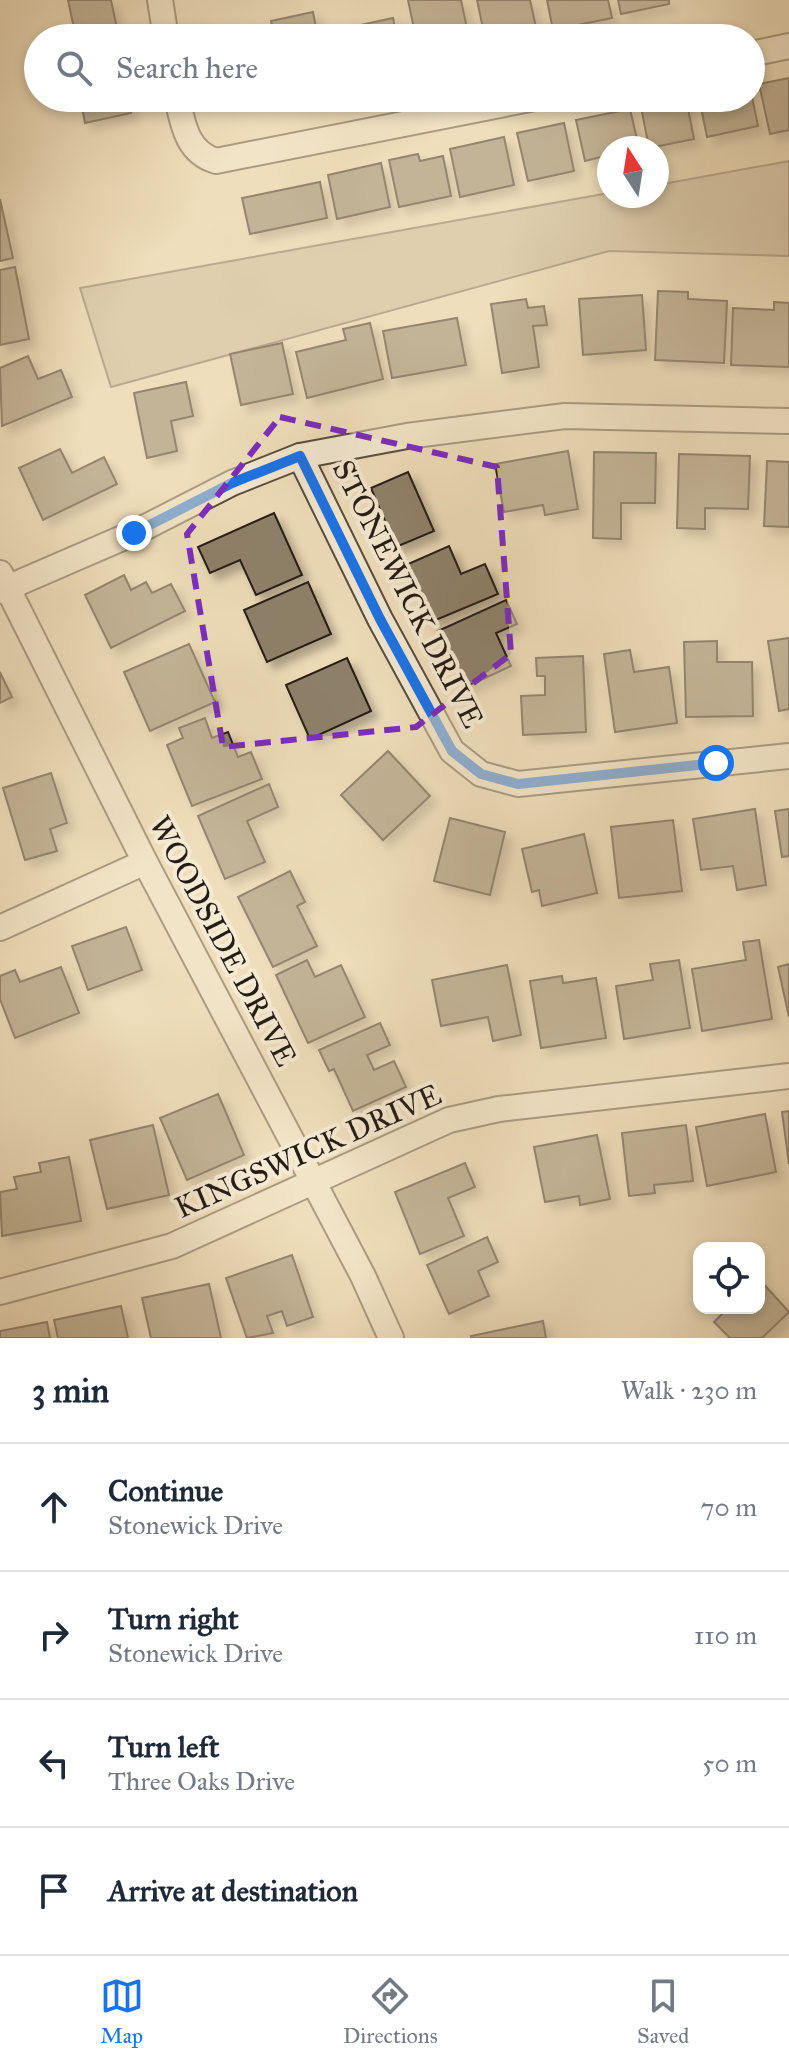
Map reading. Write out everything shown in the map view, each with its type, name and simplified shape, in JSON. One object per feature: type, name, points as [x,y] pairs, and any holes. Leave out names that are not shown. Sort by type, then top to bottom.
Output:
[{"type":"street","points":[[160,0],[164,24]]},
{"type":"street","points":[[765,51],[789,46]]},
{"type":"street","points":[[180,112],[184,128],[196,151],[216,161],[464,112]]},
{"type":"street","points":[[2,584],[134,533],[232,483],[300,456],[407,436],[565,416],[789,421]]},
{"type":"street","name":"STONEWICK DRIVE","points":[[300,456],[380,619],[452,751],[481,774],[518,784],[789,756]]},
{"type":"street","name":"WOODSIDE DRIVE","points":[[2,584],[391,1338]]},
{"type":"street","points":[[0,928],[145,862]]},
{"type":"street","name":"KINGSWICK DRIVE","points":[[0,1292],[172,1246],[449,1120],[499,1109],[789,1076]]},
{"type":"highlighted area","points":[[280,417],[497,467],[511,654],[416,727],[223,747],[187,534]]},
{"type":"shaded area","points":[[789,161],[789,256],[609,251],[111,387],[80,288],[597,195],[597,208],[669,208],[669,183]]},
{"type":"building","points":[[68,0],[111,0],[116,24],[73,24]]},
{"type":"building","points":[[408,0],[461,0],[466,24],[413,24]]},
{"type":"building","points":[[477,0],[530,0],[535,24],[482,24]]},
{"type":"building","points":[[547,0],[608,0],[612,18],[582,24],[552,24]]},
{"type":"building","points":[[618,0],[669,0],[669,4],[621,14]]},
{"type":"building","points":[[313,12],[315,24],[272,24],[271,21]]},
{"type":"building","points":[[393,18],[394,24],[365,24]]},
{"type":"building","points":[[789,78],[789,130],[770,134],[765,111],[765,83]]},
{"type":"building","points":[[83,112],[131,112],[131,113],[85,123]]},
{"type":"building","points":[[631,112],[636,136],[597,136],[597,158],[585,161],[576,120]]},
{"type":"building","points":[[642,112],[689,112],[694,139],[669,144],[669,136],[647,136]]},
{"type":"building","points":[[702,112],[755,112],[758,126],[707,137]]},
{"type":"building","points":[[564,123],[574,171],[528,181],[517,133]]},
{"type":"building","points":[[504,137],[514,185],[460,197],[450,149]]},
{"type":"building","points":[[418,154],[420,161],[443,156],[451,196],[399,207],[389,160]]},
{"type":"building","points":[[381,163],[390,207],[337,219],[328,175]]},
{"type":"building","points":[[320,182],[327,218],[250,234],[242,198]]},
{"type":"building","points":[[0,199],[13,258],[0,261]]},
{"type":"building","points":[[15,267],[29,339],[0,345],[0,270]]},
{"type":"building","points":[[658,291],[688,292],[688,299],[727,301],[724,363],[655,360]]},
{"type":"building","points":[[642,295],[646,350],[583,355],[579,299]]},
{"type":"building","points":[[526,299],[528,308],[544,306],[547,325],[533,326],[539,367],[502,373],[491,304]]},
{"type":"building","points":[[774,302],[789,303],[789,367],[731,365],[733,308],[774,310]]},
{"type":"building","points":[[457,318],[466,365],[392,378],[383,331]]},
{"type":"building","points":[[370,323],[383,379],[307,398],[296,352],[346,340],[343,329]]},
{"type":"building","points":[[282,343],[293,394],[241,405],[230,354]]},
{"type":"building","points":[[28,356],[38,379],[61,370],[72,397],[2,426],[0,368]]},
{"type":"building","points":[[186,382],[193,416],[171,421],[177,451],[147,458],[134,393]]},
{"type":"building","points":[[60,449],[72,473],[104,457],[117,484],[43,520],[19,468]]},
{"type":"building","points":[[568,451],[578,509],[545,515],[543,505],[504,512],[495,464]]},
{"type":"building","points":[[594,452],[656,453],[655,503],[621,503],[621,539],[593,538]]},
{"type":"building","points":[[679,454],[750,456],[748,509],[705,508],[705,529],[677,528]]},
{"type":"building","points":[[767,461],[789,462],[789,527],[764,526]]},
{"type":"building","points":[[408,472],[434,531],[396,547],[371,488]]},
{"type":"building","points":[[274,513],[302,575],[256,595],[240,560],[210,573],[198,547]]},
{"type":"building","points":[[449,546],[461,574],[485,564],[498,594],[431,622],[406,565]]},
{"type":"building","points":[[124,575],[131,590],[146,582],[152,593],[171,584],[185,611],[111,648],[85,595]]},
{"type":"building","points":[[308,582],[331,634],[267,662],[244,610]]},
{"type":"building","points":[[506,600],[517,624],[496,633],[511,666],[464,688],[438,631]]},
{"type":"building","points":[[789,638],[789,709],[779,711],[768,641]]},
{"type":"building","points":[[717,641],[717,662],[752,662],[753,716],[686,717],[684,642]]},
{"type":"building","points":[[189,644],[215,702],[150,731],[124,672]]},
{"type":"building","points":[[630,650],[634,672],[669,667],[677,723],[615,732],[604,654]]},
{"type":"building","points":[[583,656],[586,732],[523,735],[521,696],[545,695],[545,676],[537,676],[536,658]]},
{"type":"building","points":[[347,658],[371,711],[310,739],[286,685]]},
{"type":"building","points":[[0,672],[12,697],[0,703]]},
{"type":"building","points":[[205,718],[212,738],[228,732],[238,757],[251,752],[262,779],[192,806],[167,745],[183,738],[179,728]]},
{"type":"building","points":[[388,751],[430,796],[383,840],[341,795]]},
{"type":"building","points":[[51,773],[67,823],[50,829],[57,851],[25,860],[3,788]]},
{"type":"building","points":[[269,784],[278,807],[247,821],[265,862],[225,879],[198,816]]},
{"type":"building","points":[[755,809],[766,885],[737,890],[733,866],[701,870],[693,819]]},
{"type":"building","points":[[789,809],[789,856],[782,857],[775,811]]},
{"type":"building","points":[[450,818],[505,832],[490,895],[434,881]]},
{"type":"building","points":[[673,820],[682,891],[619,898],[611,827]]},
{"type":"building","points":[[584,834],[597,893],[542,906],[539,890],[532,892],[522,849]]},
{"type":"building","points":[[290,871],[305,902],[297,906],[317,946],[273,967],[238,897]]},
{"type":"building","points":[[126,927],[142,970],[88,990],[72,946]]},
{"type":"building","points":[[759,940],[772,1019],[702,1031],[692,969],[746,960],[743,942]]},
{"type":"building","points":[[307,960],[315,977],[341,965],[365,1017],[308,1043],[276,975]]},
{"type":"building","points":[[679,960],[690,1028],[624,1039],[616,986],[653,980],[650,964]]},
{"type":"building","points":[[789,964],[789,1017],[778,967]]},
{"type":"building","points":[[507,965],[521,1035],[493,1041],[488,1017],[441,1026],[432,980]]},
{"type":"building","points":[[61,967],[79,1013],[15,1038],[0,999],[0,976],[15,970],[20,982]]},
{"type":"building","points":[[562,976],[563,983],[596,978],[606,1038],[541,1048],[530,981]]},
{"type":"building","points":[[380,1023],[390,1045],[367,1055],[374,1070],[394,1061],[406,1087],[353,1111],[334,1069],[329,1071],[319,1050]]},
{"type":"building","points":[[218,1094],[244,1155],[187,1180],[160,1118]]},
{"type":"building","points":[[789,1111],[789,1164],[782,1112]]},
{"type":"building","points":[[765,1114],[776,1172],[707,1186],[696,1127]]},
{"type":"building","points":[[153,1125],[169,1195],[107,1209],[90,1140]]},
{"type":"building","points":[[686,1125],[693,1181],[654,1185],[655,1193],[629,1196],[622,1133]]},
{"type":"building","points":[[597,1135],[610,1199],[580,1205],[579,1196],[545,1202],[534,1147]]},
{"type":"building","points":[[69,1157],[81,1221],[2,1236],[0,1192],[17,1189],[14,1177],[41,1172],[39,1163]]},
{"type":"building","points":[[465,1163],[475,1187],[448,1198],[464,1236],[420,1254],[395,1192]]},
{"type":"building","points":[[487,1237],[498,1262],[478,1271],[489,1296],[449,1314],[427,1265]]},
{"type":"building","points":[[292,1255],[313,1317],[287,1326],[282,1311],[267,1316],[273,1333],[247,1338],[226,1278]]},
{"type":"building","points":[[209,1284],[221,1338],[151,1338],[142,1298]]},
{"type":"building","points":[[765,1286],[789,1312],[762,1338],[730,1338],[714,1322],[722,1314],[765,1314]]},
{"type":"building","points":[[121,1306],[128,1338],[58,1338],[54,1320]]},
{"type":"building","points":[[543,1321],[546,1338],[471,1338],[471,1336]]},
{"type":"building","points":[[47,1322],[50,1338],[0,1338],[0,1331]]},
{"type":"route","points":[[134,533],[232,483],[300,456],[380,619],[452,751],[481,774],[518,784],[716,763]]}]
